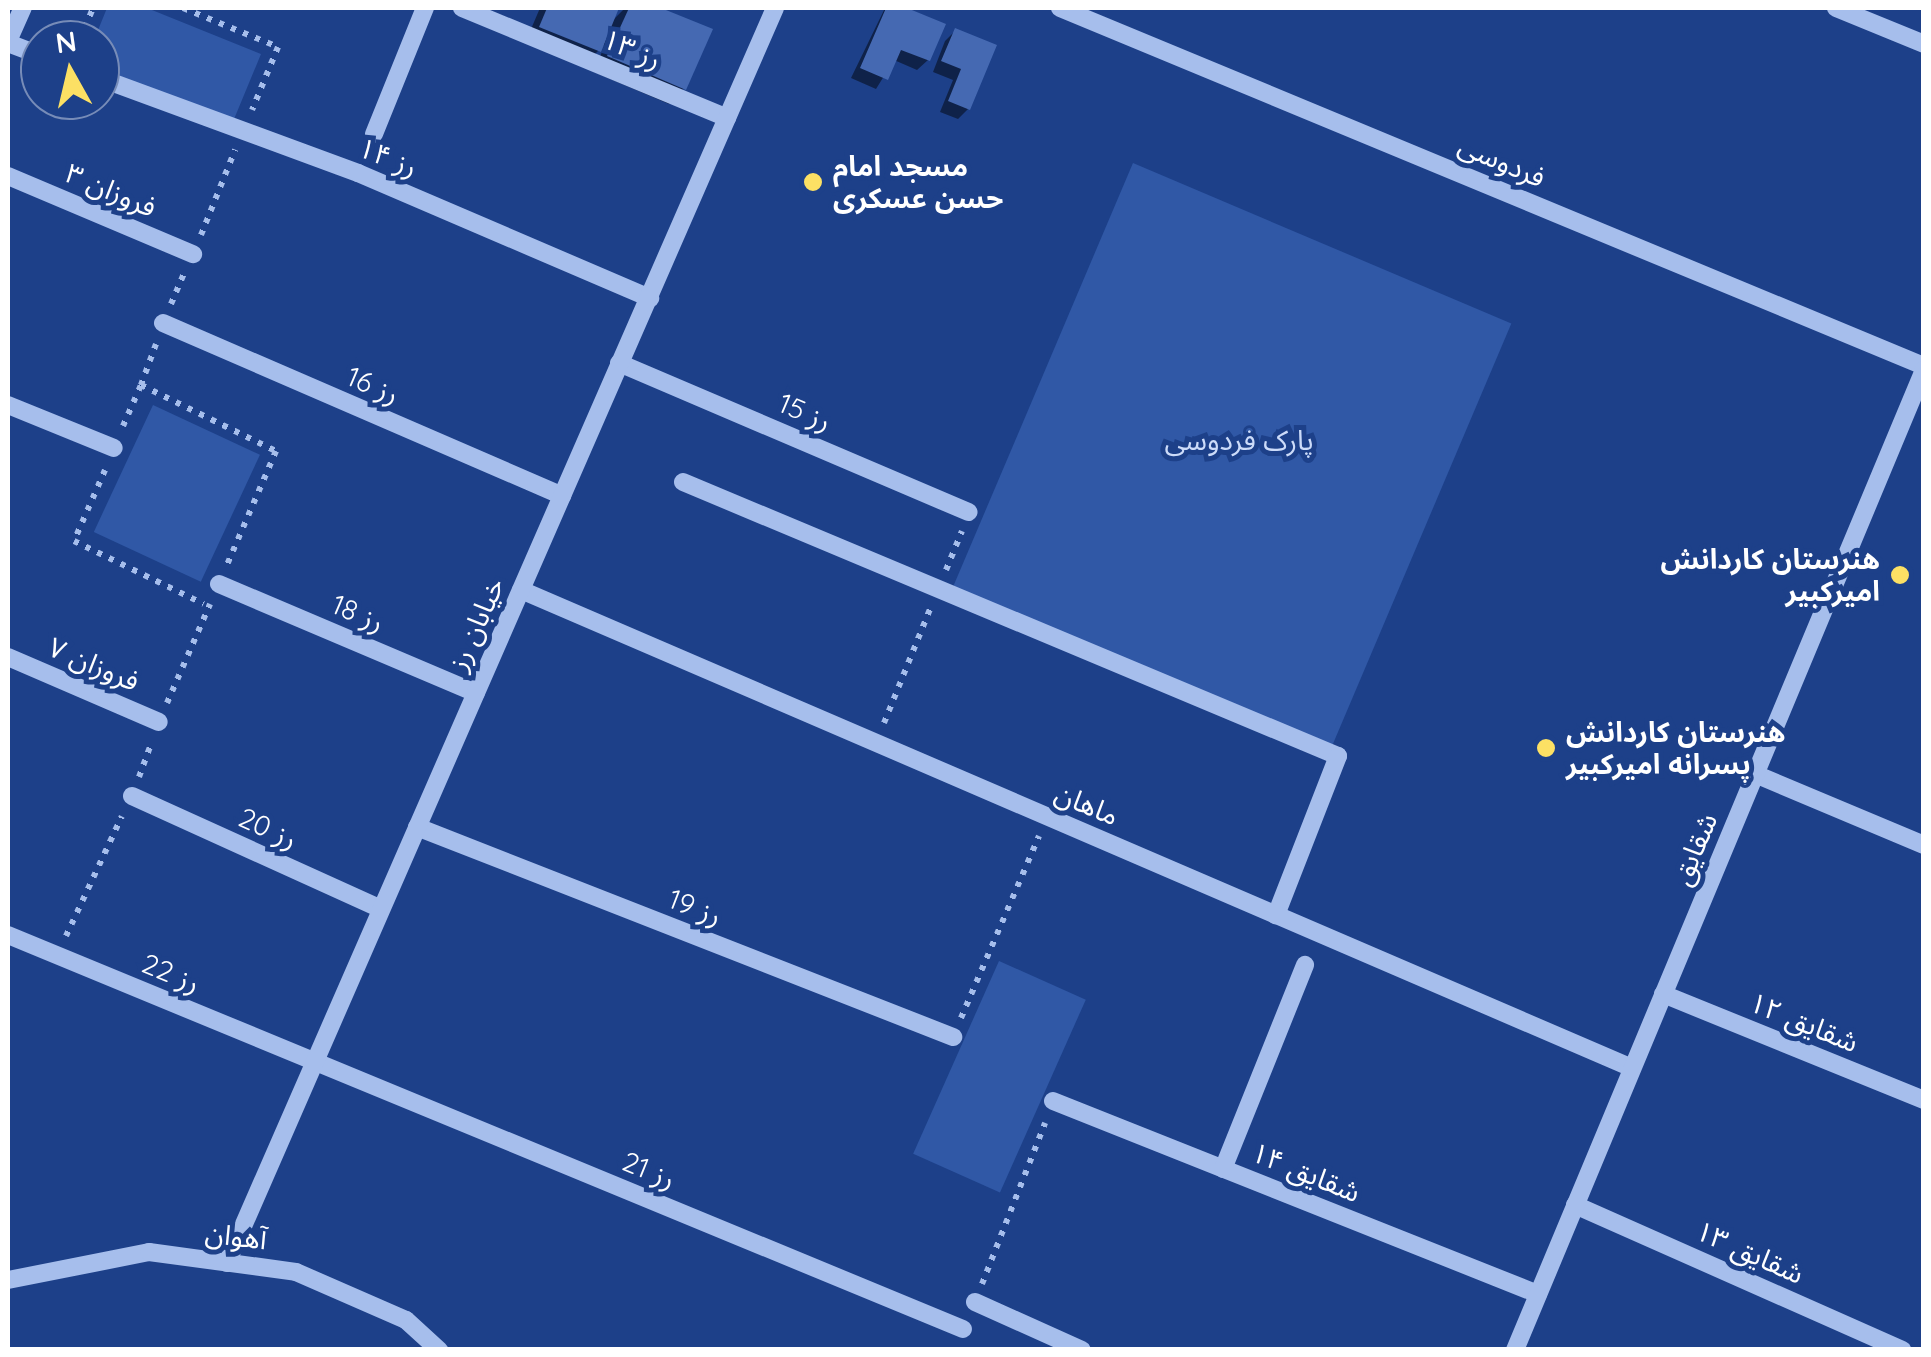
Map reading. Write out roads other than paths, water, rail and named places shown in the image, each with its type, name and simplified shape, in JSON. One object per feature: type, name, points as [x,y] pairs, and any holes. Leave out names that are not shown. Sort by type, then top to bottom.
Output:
[{"type":"street","points":[[8,42],[23,8]]},
{"type":"street","points":[[374,134],[425,8]]},
{"type":"street","name":"رز ۱۳","points":[[462,8],[727,118]]},
{"type":"street","name":"خیابان رز","points":[[226,1263],[775,8]]},
{"type":"street","name":"فردوسی","points":[[1060,8],[1924,368]]},
{"type":"street","points":[[1836,8],[1924,44]]},
{"type":"street","name":"رز ۱۴","points":[[120,85],[358,173],[650,298]]},
{"type":"street","name":"فروزان ۳","points":[[8,176],[193,254]]},
{"type":"street","name":"رز 16","points":[[163,324],[562,496]]},
{"type":"street","name":"رز 15","points":[[619,364],[969,512]]},
{"type":"street","name":"شقایق","points":[[1514,1350],[1924,368]]},
{"type":"street","points":[[8,404],[114,448]]},
{"type":"street","points":[[683,482],[1338,756],[1276,915]]},
{"type":"street","name":"رز 18","points":[[219,584],[476,693]]},
{"type":"street","name":"ماهان","points":[[521,590],[1632,1068]]},
{"type":"street","name":"فروزان ۷","points":[[8,657],[159,722]]},
{"type":"street","points":[[1755,774],[1924,845]]},
{"type":"street","name":"رز 20","points":[[132,796],[381,910]]},
{"type":"street","name":"رز 19","points":[[417,827],[953,1037]]},
{"type":"street","name":"رز 22","points":[[8,936],[314,1061]]},
{"type":"street","points":[[1223,1169],[1306,965]]},
{"type":"street","name":"شقایق ۱۲","points":[[1663,994],[1924,1100]]},
{"type":"street","name":"رز 21","points":[[314,1061],[963,1329]]},
{"type":"street","name":"شقایق ۱۴","points":[[1053,1102],[1538,1294]]},
{"type":"street","name":"شقایق ۱۳","points":[[1575,1205],[1902,1350]]},
{"type":"street","name":"آهوان","points":[[8,1280],[149,1252],[296,1272],[406,1320],[439,1350]]},
{"type":"street","points":[[975,1302],[1082,1350]]},
{"type":"place","name":"مسجد امام حسن عسکری","points":[[813,182]]},
{"type":"place","name":"هنرستان کاردانش امیرکبیر","points":[[1900,575]]},
{"type":"place","name":"هنرستان کاردانش پسرانه امیرکبیر","points":[[1546,748]]},
{"type":"park label","name":"پارک فردوسی","points":[[1239,440]]}]
